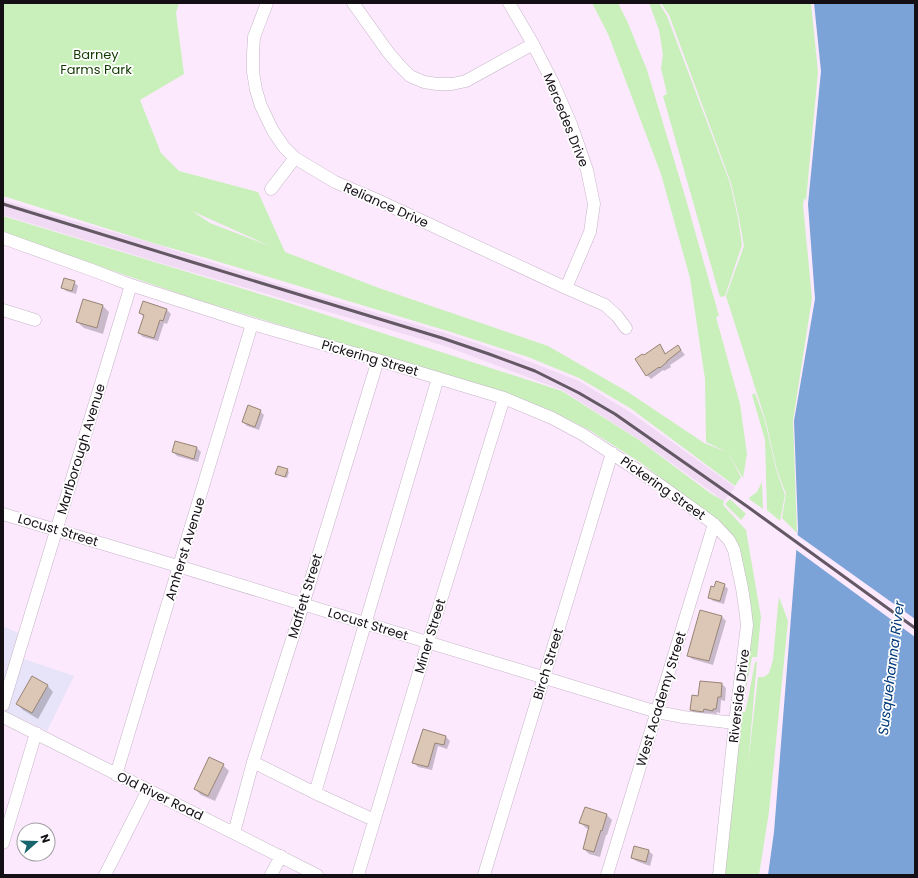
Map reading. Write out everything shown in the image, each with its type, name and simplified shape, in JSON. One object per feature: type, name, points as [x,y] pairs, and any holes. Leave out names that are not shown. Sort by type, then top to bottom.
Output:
[{"type":"street","name":"Reliance Drive","points":[[267,3],[254,37],[253,72],[256,90],[261,106],[273,131],[284,147],[295,158],[335,182],[605,305],[617,316],[626,328]]},
{"type":"street","points":[[353,3],[398,65],[410,76],[424,82],[452,84],[466,81],[533,44]]},
{"type":"street","name":"Mercedes Drive","points":[[509,3],[533,44],[553,83],[571,124],[586,170],[594,204],[590,232],[566,288]]},
{"type":"street","points":[[272,190],[295,158]]},
{"type":"street","name":"Pickering Street","points":[[3,238],[131,285],[252,324],[504,398],[552,418],[582,434],[663,487],[714,524]]},
{"type":"street","name":"Marlborough Avenue","points":[[3,705],[131,285]]},
{"type":"street","points":[[3,310],[35,320]]},
{"type":"street","name":"Amherst Avenue","points":[[116,774],[252,324]]},
{"type":"street","name":"Maffett Street","points":[[234,833],[253,762],[378,360]]},
{"type":"street","points":[[315,793],[438,378]]},
{"type":"street","name":"Miner Street","points":[[358,875],[428,642],[504,398]]},
{"type":"street","name":"Birch Street","points":[[484,875],[612,453]]},
{"type":"street","name":"Locust Street","points":[[3,514],[179,566],[657,712],[683,717],[735,723]]},
{"type":"street","name":"West Academy Street","points":[[607,875],[714,524]]},
{"type":"street","name":"Riverside Drive","points":[[714,524],[728,540],[734,550],[747,625],[719,875]]},
{"type":"street","name":"Old River Road","points":[[3,717],[317,875]]},
{"type":"street","points":[[3,843],[36,733]]},
{"type":"street","points":[[253,762],[374,820]]},
{"type":"street","points":[[105,875],[148,790]]},
{"type":"street","points":[[271,875],[281,856]]},
{"type":"shaded area","points":[[3,200],[152,243],[284,286],[445,333],[515,356],[579,381],[633,414],[735,487],[724,501],[641,441],[562,390],[445,346],[164,264],[3,215]]},
{"type":"shaded area","points":[[3,626],[18,633],[12,655],[74,676],[47,731],[3,710]]},
{"type":"green space","name":"Barney Farms Park","points":[[3,3],[179,3],[176,13],[184,74],[140,100],[161,153],[179,171],[258,192],[285,252],[379,288],[548,346],[628,392],[704,443],[727,452],[706,442],[705,379],[690,278],[661,174],[608,34],[592,3],[618,3],[628,23],[647,70],[719,316],[716,317],[740,404],[747,454],[743,478],[728,453],[741,477],[735,486],[630,408],[579,378],[528,357],[454,333],[153,243],[3,196]],"holes":[[[192,211],[272,247],[210,223]]]},
{"type":"green space","points":[[649,3],[659,3],[667,16],[730,183],[738,218],[742,245],[725,296],[720,297],[663,96],[667,94],[661,68],[663,55],[659,30]]},
{"type":"green space","points":[[661,3],[811,3],[818,72],[806,201],[804,198],[803,205],[812,298],[793,421],[797,533],[782,518],[786,494],[777,470],[766,422],[726,296],[744,246],[731,183],[669,15]]},
{"type":"green space","points":[[3,216],[283,301],[562,391],[639,440],[710,493],[724,501],[723,505],[746,530],[761,617],[757,657],[752,657],[742,709],[746,584],[713,517],[641,463],[591,431],[552,411],[502,392],[198,300],[3,233]]},
{"type":"green space","points":[[755,393],[765,421],[776,469],[785,495],[780,521],[767,510],[765,440],[752,395]]},
{"type":"green space","points":[[762,482],[763,509],[749,499],[757,492]]},
{"type":"green space","points":[[730,499],[746,514],[741,520],[725,504]]},
{"type":"green space","points":[[779,597],[788,621],[769,812],[759,875],[724,875],[741,712],[745,712],[755,662],[757,662],[748,764],[758,677],[764,677],[769,673],[773,660]]},
{"type":"water","name":"Susquehanna River","points":[[814,3],[915,3],[915,875],[768,875],[774,832],[798,529],[794,421],[815,299],[808,204],[821,71]]},
{"type":"pier","points":[[796,534],[915,619],[915,637],[795,549]]},
{"type":"building","points":[[64,278],[75,281],[72,291],[61,288]]},
{"type":"building","points":[[83,299],[103,305],[97,328],[76,322]]},
{"type":"building","points":[[143,301],[167,309],[163,321],[160,320],[154,338],[138,333],[144,315],[139,313]]},
{"type":"building","points":[[660,344],[665,354],[678,345],[681,350],[660,368],[659,367],[646,376],[635,359],[642,354],[644,355]]},
{"type":"building","points":[[248,405],[261,410],[255,427],[242,422]]},
{"type":"building","points":[[175,441],[197,447],[194,459],[172,452]]},
{"type":"building","points":[[278,466],[288,469],[285,477],[275,474]]},
{"type":"building","points":[[716,581],[725,584],[720,601],[708,598],[711,586],[714,587]]},
{"type":"building","points":[[700,610],[722,616],[709,661],[687,656]]},
{"type":"building","points":[[32,676],[48,685],[32,713],[16,704]]},
{"type":"building","points":[[700,681],[722,683],[721,697],[718,697],[716,709],[713,709],[713,711],[704,709],[703,712],[690,710],[692,695],[698,696]]},
{"type":"building","points":[[423,729],[446,736],[444,745],[435,743],[428,767],[412,763]]},
{"type":"building","points":[[209,757],[224,764],[208,796],[194,789]]},
{"type":"building","points":[[585,807],[607,814],[594,852],[583,849],[589,826],[579,823]]},
{"type":"building","points":[[634,846],[649,850],[646,862],[631,858]]},
{"type":"railway","points":[[3,204],[442,338],[535,371],[579,393],[615,414],[748,507],[915,628]]}]
